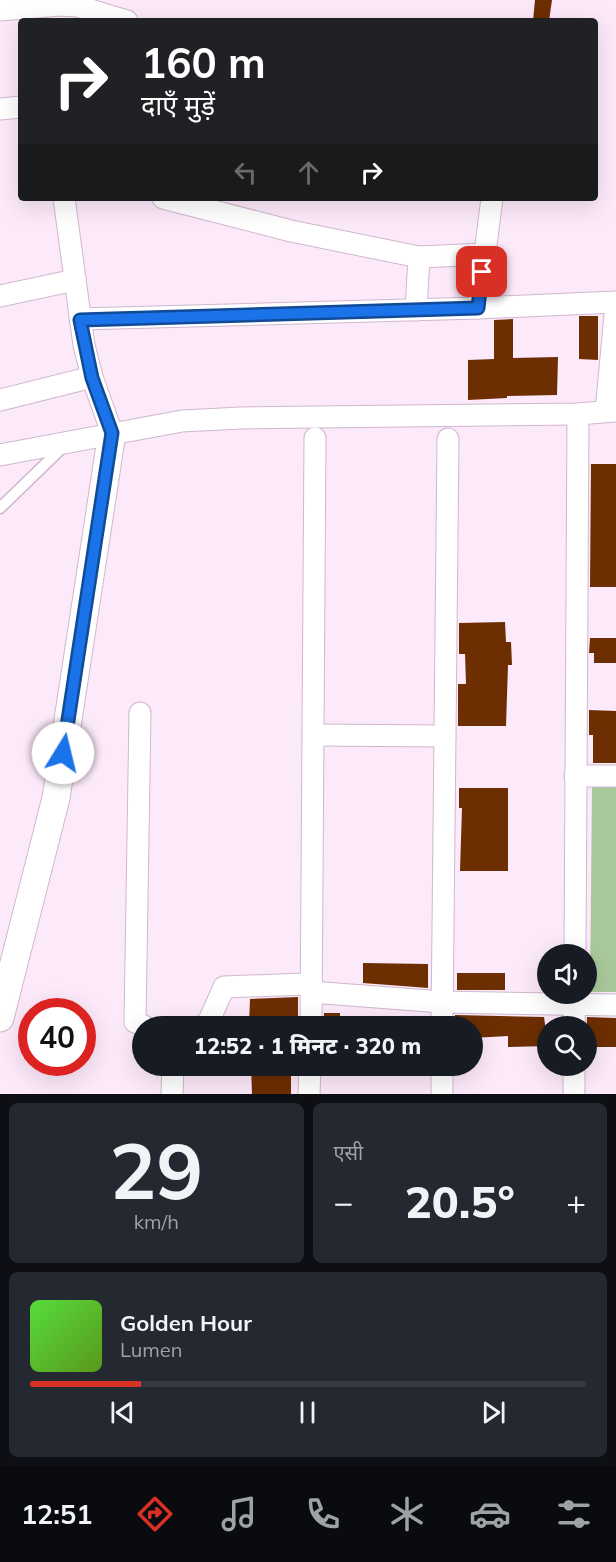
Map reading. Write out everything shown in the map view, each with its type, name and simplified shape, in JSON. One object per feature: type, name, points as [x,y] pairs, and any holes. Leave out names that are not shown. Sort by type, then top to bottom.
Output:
[{"type":"street","points":[[0,10],[77,6],[117,18]]},
{"type":"street","points":[[0,109],[18,107]]},
{"type":"street","points":[[0,1018],[56,798],[112,433],[92,378],[80,320],[64,201]]},
{"type":"street","points":[[175,201],[291,231],[419,257],[484,254]]},
{"type":"street","points":[[478,308],[492,201]]},
{"type":"street","points":[[416,310],[419,257]]},
{"type":"street","points":[[0,296],[75,280]]},
{"type":"street","points":[[0,455],[182,421],[241,418],[578,414],[611,411],[616,304],[80,320]]},
{"type":"street","points":[[0,400],[92,378]]},
{"type":"street","points":[[574,944],[578,414]]},
{"type":"street","points":[[310,1016],[308,988],[315,438]]},
{"type":"street","points":[[442,1016],[448,439]]},
{"type":"street","points":[[135,1016],[140,713]]},
{"type":"street","points":[[313,735],[445,736]]},
{"type":"street","points":[[575,776],[616,776]]},
{"type":"street","points":[[211,1016],[224,987],[308,988],[442,1002],[537,1000]]},
{"type":"street","points":[[597,1002],[616,1005]]},
{"type":"street","points":[[172,1094],[173,1076]]},
{"type":"street","points":[[309,1094],[310,1076]]},
{"type":"street","points":[[442,1076],[442,1094]]},
{"type":"street","points":[[574,1076],[574,1094]]},
{"type":"lane","points":[[0,508],[69,441]]},
{"type":"green space","points":[[592,787],[616,787],[616,992],[597,992],[597,944],[590,944]]},
{"type":"building","points":[[535,0],[552,0],[549,18],[533,18]]},
{"type":"building","points":[[579,316],[598,316],[598,360],[579,359]]},
{"type":"building","points":[[513,319],[513,358],[558,357],[557,395],[507,396],[507,398],[468,400],[468,360],[494,359],[494,320]]},
{"type":"building","points":[[591,464],[616,464],[616,587],[590,587]]},
{"type":"building","points":[[505,622],[506,642],[511,642],[512,665],[508,665],[506,726],[458,726],[458,684],[466,684],[465,654],[459,654],[459,623]]},
{"type":"building","points":[[590,638],[616,638],[616,663],[594,663],[594,653],[589,653]]},
{"type":"building","points":[[589,710],[616,711],[616,763],[593,763],[593,735],[589,735]]},
{"type":"building","points":[[459,788],[508,788],[508,871],[460,871],[462,808],[459,808]]},
{"type":"building","points":[[363,963],[428,964],[428,988],[363,983]]},
{"type":"building","points":[[457,973],[505,973],[505,990],[457,990]]},
{"type":"building","points":[[298,997],[298,1016],[249,1016],[250,999]]},
{"type":"building","points":[[324,1013],[340,1013],[340,1016],[324,1016]]},
{"type":"building","points":[[455,1015],[537,1017],[537,1046],[508,1047],[508,1036],[483,1037],[483,1016]]},
{"type":"building","points":[[597,1017],[616,1018],[616,1047],[597,1047]]},
{"type":"building","points":[[251,1076],[291,1076],[291,1094],[252,1094]]},
{"type":"route","points":[[63,753],[112,433],[92,378],[80,320],[478,308],[482,272]]}]
